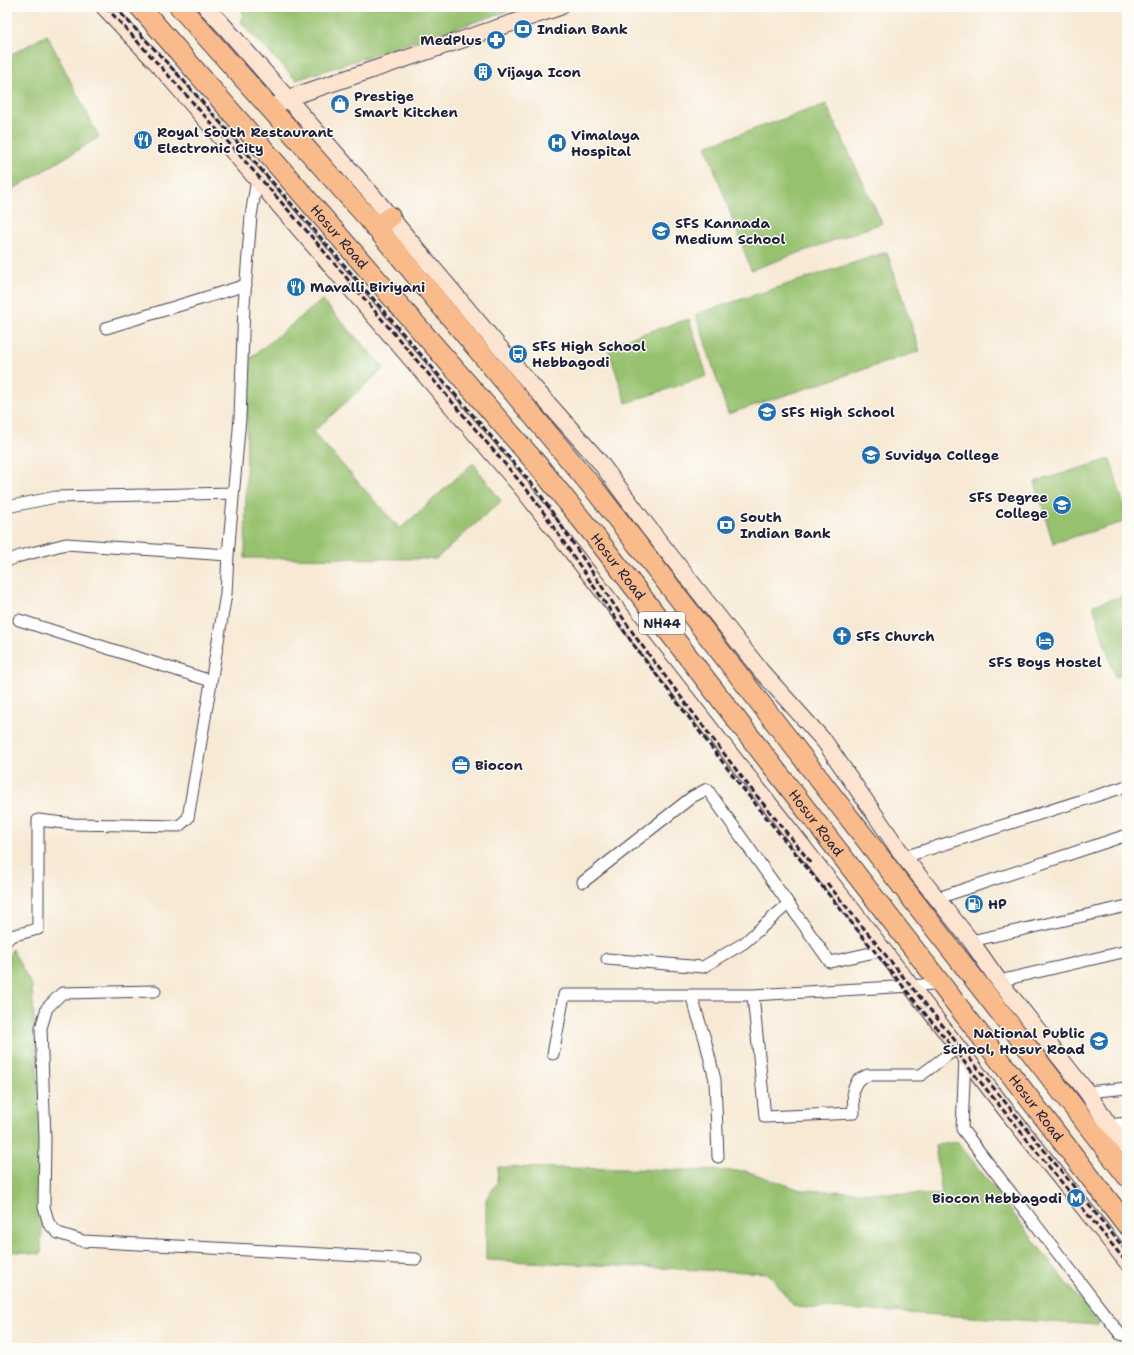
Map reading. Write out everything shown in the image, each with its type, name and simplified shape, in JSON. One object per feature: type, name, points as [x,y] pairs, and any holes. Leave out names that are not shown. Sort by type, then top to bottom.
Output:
[{"type":"highway","name":"Hosur Road","points":[[140,7],[536,463],[604,548],[1127,1225]]},
{"type":"highway","name":"Hosur Road","points":[[199,12],[271,108],[383,222],[595,490],[1127,1176]]},
{"type":"street","points":[[104,7],[156,62],[521,487],[1127,1262]]},
{"type":"street","points":[[271,108],[288,98],[560,7]]},
{"type":"street","points":[[199,12],[288,98],[383,222],[522,374],[599,461],[648,528],[751,658],[825,742],[904,857],[938,898],[999,981],[1087,1092],[1109,1125],[1127,1147]]},
{"type":"street","points":[[7,940],[11,936],[38,929],[38,820],[73,824],[178,826],[188,818],[226,594],[240,418],[246,285],[251,216],[257,179]]},
{"type":"street","points":[[106,328],[246,285]]},
{"type":"street","points":[[7,507],[56,497],[233,493]]},
{"type":"street","points":[[7,561],[20,556],[66,544],[228,555]]},
{"type":"street","points":[[19,620],[211,681]]},
{"type":"street","points":[[904,857],[1127,786]]},
{"type":"street","points":[[583,882],[692,797],[707,789],[830,962],[884,950]]},
{"type":"street","points":[[938,898],[1127,835]]},
{"type":"street","points":[[607,959],[703,967],[744,944],[788,904]]},
{"type":"street","points":[[971,941],[1127,906]]},
{"type":"street","points":[[999,981],[1127,951]]},
{"type":"street","points":[[553,1054],[564,995],[753,995],[941,983]]},
{"type":"street","points":[[155,991],[62,993],[47,1008],[41,1028],[45,1139],[44,1207],[49,1224],[58,1233],[83,1240],[416,1259]]},
{"type":"street","points":[[691,995],[705,1039],[715,1080],[718,1157]]},
{"type":"street","points":[[753,995],[765,1117],[854,1113],[853,1089],[858,1080],[868,1075],[921,1074],[962,1052]]},
{"type":"street","points":[[962,1052],[962,1129],[1120,1334],[1127,1336]]},
{"type":"street","points":[[1087,1092],[1127,1088]]},
{"type":"street","points":[[1109,1125],[1127,1123]]},
{"type":"green space","points":[[243,7],[521,7],[296,80],[242,24]]},
{"type":"green space","points":[[47,35],[99,137],[7,193],[7,57]]},
{"type":"green space","points":[[826,104],[882,223],[751,270],[706,146]]},
{"type":"green space","points":[[887,252],[920,351],[728,414],[696,314]]},
{"type":"green space","points":[[322,300],[384,368],[313,432],[400,529],[473,463],[501,501],[436,559],[245,558],[248,360]]},
{"type":"green space","points":[[689,319],[707,376],[626,403],[607,345]]},
{"type":"green space","points":[[1110,459],[1127,516],[1127,521],[1053,543],[1035,482]]},
{"type":"green space","points":[[1127,595],[1127,673],[1115,677],[1093,605]]},
{"type":"green space","points":[[12,949],[32,986],[44,1175],[41,1254],[7,1251],[7,961]]},
{"type":"green space","points":[[958,1142],[1099,1325],[794,1306],[768,1273],[486,1260],[486,1199],[497,1183],[498,1167],[746,1171],[801,1190],[942,1195],[935,1145]]},
{"type":"railway","points":[[106,7],[305,229],[533,497],[633,644],[740,785],[1127,1263]]},
{"type":"railway","points":[[115,7],[183,80],[309,224],[538,491],[637,639],[744,780],[812,864]]},
{"type":"railway","points":[[827,883],[1127,1252]]},
{"type":"place","name":"Indian Bank","points":[[523,29]]},
{"type":"place","name":"MedPlus","points":[[496,40]]},
{"type":"place","name":"Vijaya Icon","points":[[483,72]]},
{"type":"place","name":"Prestige Smart Kitchen","points":[[340,104]]},
{"type":"place","name":"Royal South Restaurant Electronic City","points":[[143,140]]},
{"type":"place","name":"Vimalaya Hospital","points":[[557,143]]},
{"type":"place","name":"SFS Kannada Medium School","points":[[661,231]]},
{"type":"place","name":"Mavalli Biriyani","points":[[296,287]]},
{"type":"place","name":"SFS High School Hebbagodi","points":[[518,354]]},
{"type":"place","name":"SFS High School","points":[[767,412]]},
{"type":"place","name":"Suvidya College","points":[[871,455]]},
{"type":"place","name":"SFS Degree College","points":[[1062,505]]},
{"type":"place","name":"South Indian Bank","points":[[726,525]]},
{"type":"place","name":"SFS Church","points":[[842,636]]},
{"type":"place","name":"SFS Boys Hostel","points":[[1045,641]]},
{"type":"place","name":"Biocon","points":[[461,765]]},
{"type":"place","name":"HP","points":[[974,904]]},
{"type":"place","name":"National Public School, Hosur Road","points":[[1099,1041]]},
{"type":"place","name":"Biocon Hebbagodi","points":[[1076,1198]]}]
